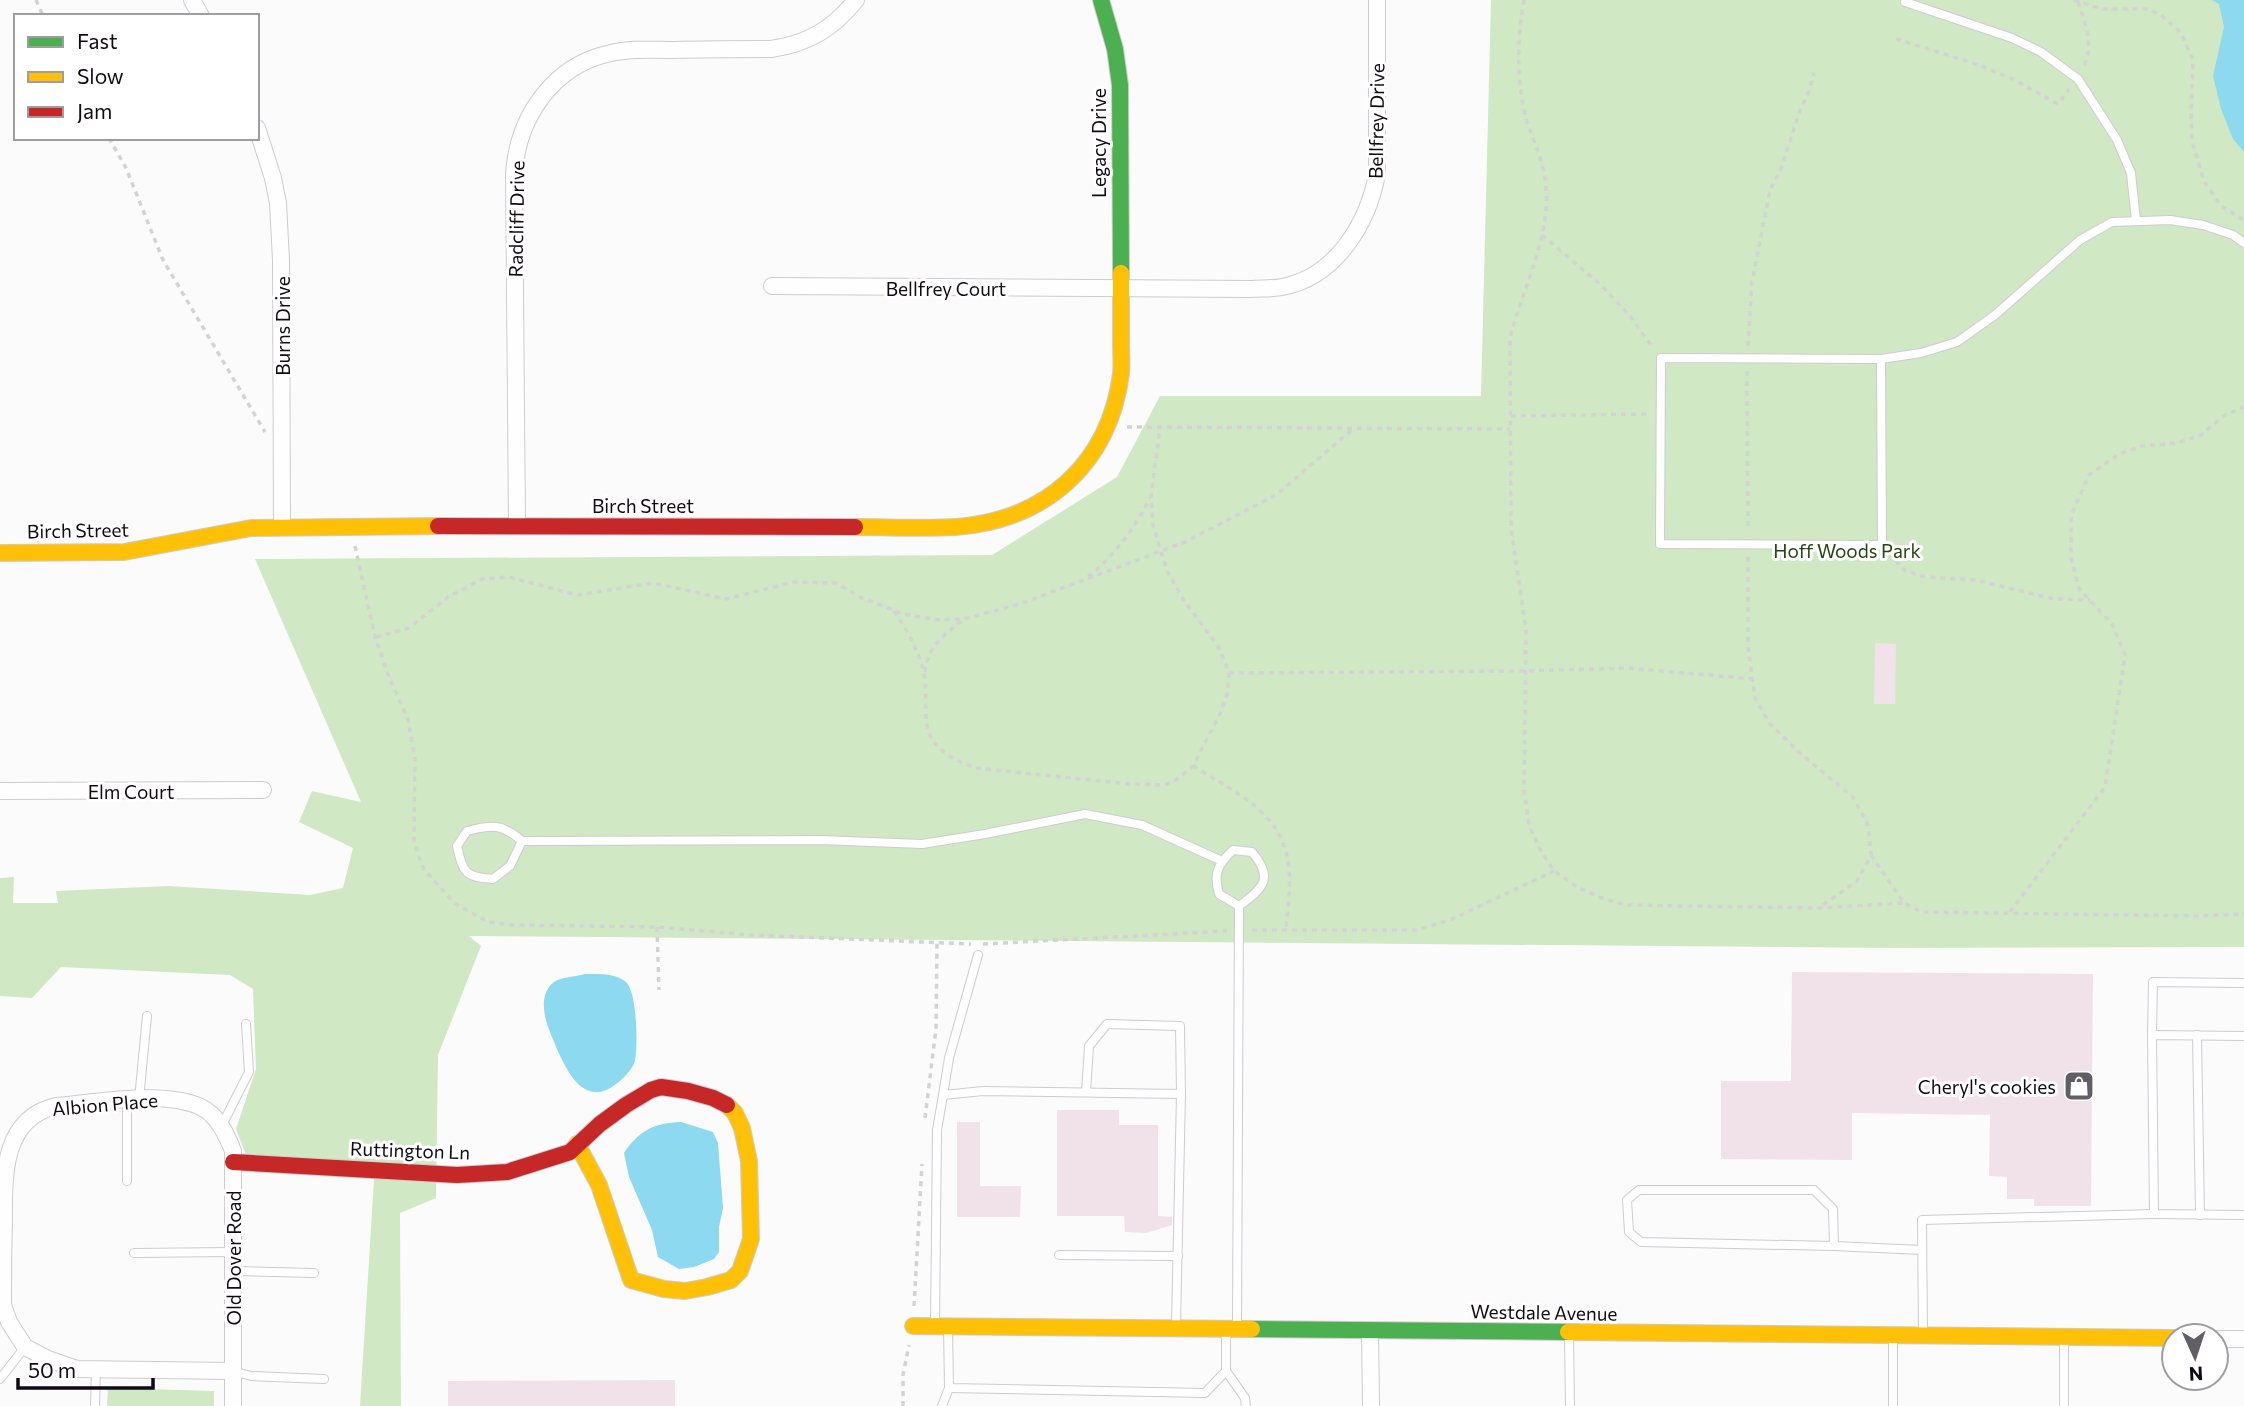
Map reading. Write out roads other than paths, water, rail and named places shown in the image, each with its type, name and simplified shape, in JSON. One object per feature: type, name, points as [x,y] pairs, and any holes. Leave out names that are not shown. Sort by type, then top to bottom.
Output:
[{"type":"street","name":"Radcliff Drive","points":[[517,525],[514,173],[521,133],[530,114],[555,82],[571,69],[589,60],[629,50],[789,47],[826,31],[856,0]]},
{"type":"street","name":"Legacy Drive","points":[[1101,0],[1115,49],[1120,85],[1119,289]]},
{"type":"street","name":"Bellfrey Drive","points":[[1119,289],[1283,287],[1321,270],[1338,257],[1369,208],[1377,174],[1377,0]]},
{"type":"street","name":"Burns Drive","points":[[259,134],[278,204],[281,260],[282,527]]},
{"type":"street","name":"Bellfrey Court","points":[[772,286],[1119,289]]},
{"type":"street","name":"Birch Street","points":[[0,553],[124,552],[163,547],[229,530],[282,527],[982,525],[1019,514],[1058,492],[1077,475],[1097,450],[1117,399],[1121,373],[1119,289]]},
{"type":"street","name":"Elm Court","points":[[0,790],[263,790]]},
{"type":"street","name":"Ruttington Ln","points":[[233,1157],[457,1175],[506,1172],[570,1152],[578,1144],[610,1117],[661,1087],[705,1096],[730,1108],[738,1117],[747,1150],[751,1239],[741,1270],[734,1279],[705,1289],[678,1292],[655,1289],[631,1280],[599,1185],[578,1144]]},
{"type":"street","name":"Albion Place","points":[[25,1347],[9,1322],[1,1299],[5,1169],[12,1143],[22,1125],[42,1109],[56,1106],[156,1098],[190,1102],[210,1113],[227,1134],[233,1157]]},
{"type":"street","name":"Old Dover Road","points":[[233,1157],[233,1406]]},
{"type":"street","name":"Westdale Avenue","points":[[913,1326],[2160,1338]]},
{"type":"street","points":[[1370,1331],[1371,1406]]},
{"type":"street","points":[[25,1347],[77,1369],[233,1371]]},
{"type":"lane","points":[[1905,2],[2012,38],[2041,52],[2078,79],[2117,140],[2130,173],[2136,221]]},
{"type":"lane","points":[[1881,359],[1882,545],[1660,544],[1661,358],[1881,359],[1921,354],[1957,342],[1994,315],[2080,240],[2112,222],[2170,220],[2203,225],[2233,235],[2244,243]]},
{"type":"lane","points":[[522,841],[510,866],[493,879],[474,878],[461,867],[457,846],[467,831],[487,825],[506,828],[522,841],[820,840],[922,844],[1085,814],[1142,825],[1222,861]]},
{"type":"lane","points":[[1233,850],[1252,852],[1263,864],[1265,879],[1256,894],[1239,906],[1219,894],[1215,879],[1222,861],[1233,850]]},
{"type":"lane","points":[[949,1388],[1205,1393],[1226,1371],[1232,1329],[1239,906]]},
{"type":"lane","points":[[942,1406],[949,1388],[941,1327],[937,1130],[949,1058],[978,955]]},
{"type":"lane","points":[[2154,1214],[2153,982],[2244,983]]},
{"type":"lane","points":[[127,1181],[133,1100],[147,1016]]},
{"type":"lane","points":[[221,1127],[250,1072],[246,1024]]},
{"type":"lane","points":[[1086,1092],[1089,1046],[1107,1024],[1180,1026],[1176,1328]]},
{"type":"lane","points":[[2152,1035],[2244,1036]]},
{"type":"lane","points":[[2197,1035],[2200,1215]]},
{"type":"lane","points":[[943,1095],[983,1091],[1181,1094]]},
{"type":"lane","points":[[1834,1246],[1833,1209],[1814,1190],[1639,1190],[1627,1200],[1629,1232],[1641,1242],[1923,1250]]},
{"type":"lane","points":[[1923,1336],[1922,1220],[2154,1214],[2244,1215]]},
{"type":"lane","points":[[134,1253],[233,1252]]},
{"type":"lane","points":[[1059,1255],[1178,1256]]},
{"type":"lane","points":[[233,1271],[314,1273]]},
{"type":"lane","points":[[1569,1333],[1570,1406]]},
{"type":"lane","points":[[1893,1336],[1893,1406]]},
{"type":"lane","points":[[2064,1337],[2064,1406]]},
{"type":"lane","points":[[0,1379],[25,1347]]},
{"type":"lane","points":[[95,1406],[96,1369]]},
{"type":"lane","points":[[233,1371],[251,1376],[324,1379]]},
{"type":"lane","points":[[1226,1371],[1245,1398],[1246,1406]]},
{"type":"water","points":[[2212,0],[2244,0],[2244,152],[2233,139],[2221,109],[2213,76],[2224,27],[2219,4]]},
{"type":"water","points":[[585,974],[622,979],[630,988],[634,1007],[634,1063],[621,1080],[604,1091],[593,1092],[583,1088],[567,1070],[545,1016],[544,1001],[549,987],[557,980]]},
{"type":"water","points":[[681,1122],[713,1132],[718,1143],[723,1208],[719,1227],[719,1252],[714,1259],[694,1267],[679,1269],[658,1257],[652,1230],[629,1177],[624,1153],[648,1129]]},
{"type":"place","name":"Cheryl's cookies","points":[[2079,1086]]},
{"type":"park label","name":"Hoff Woods Park","points":[[1847,550]]}]
